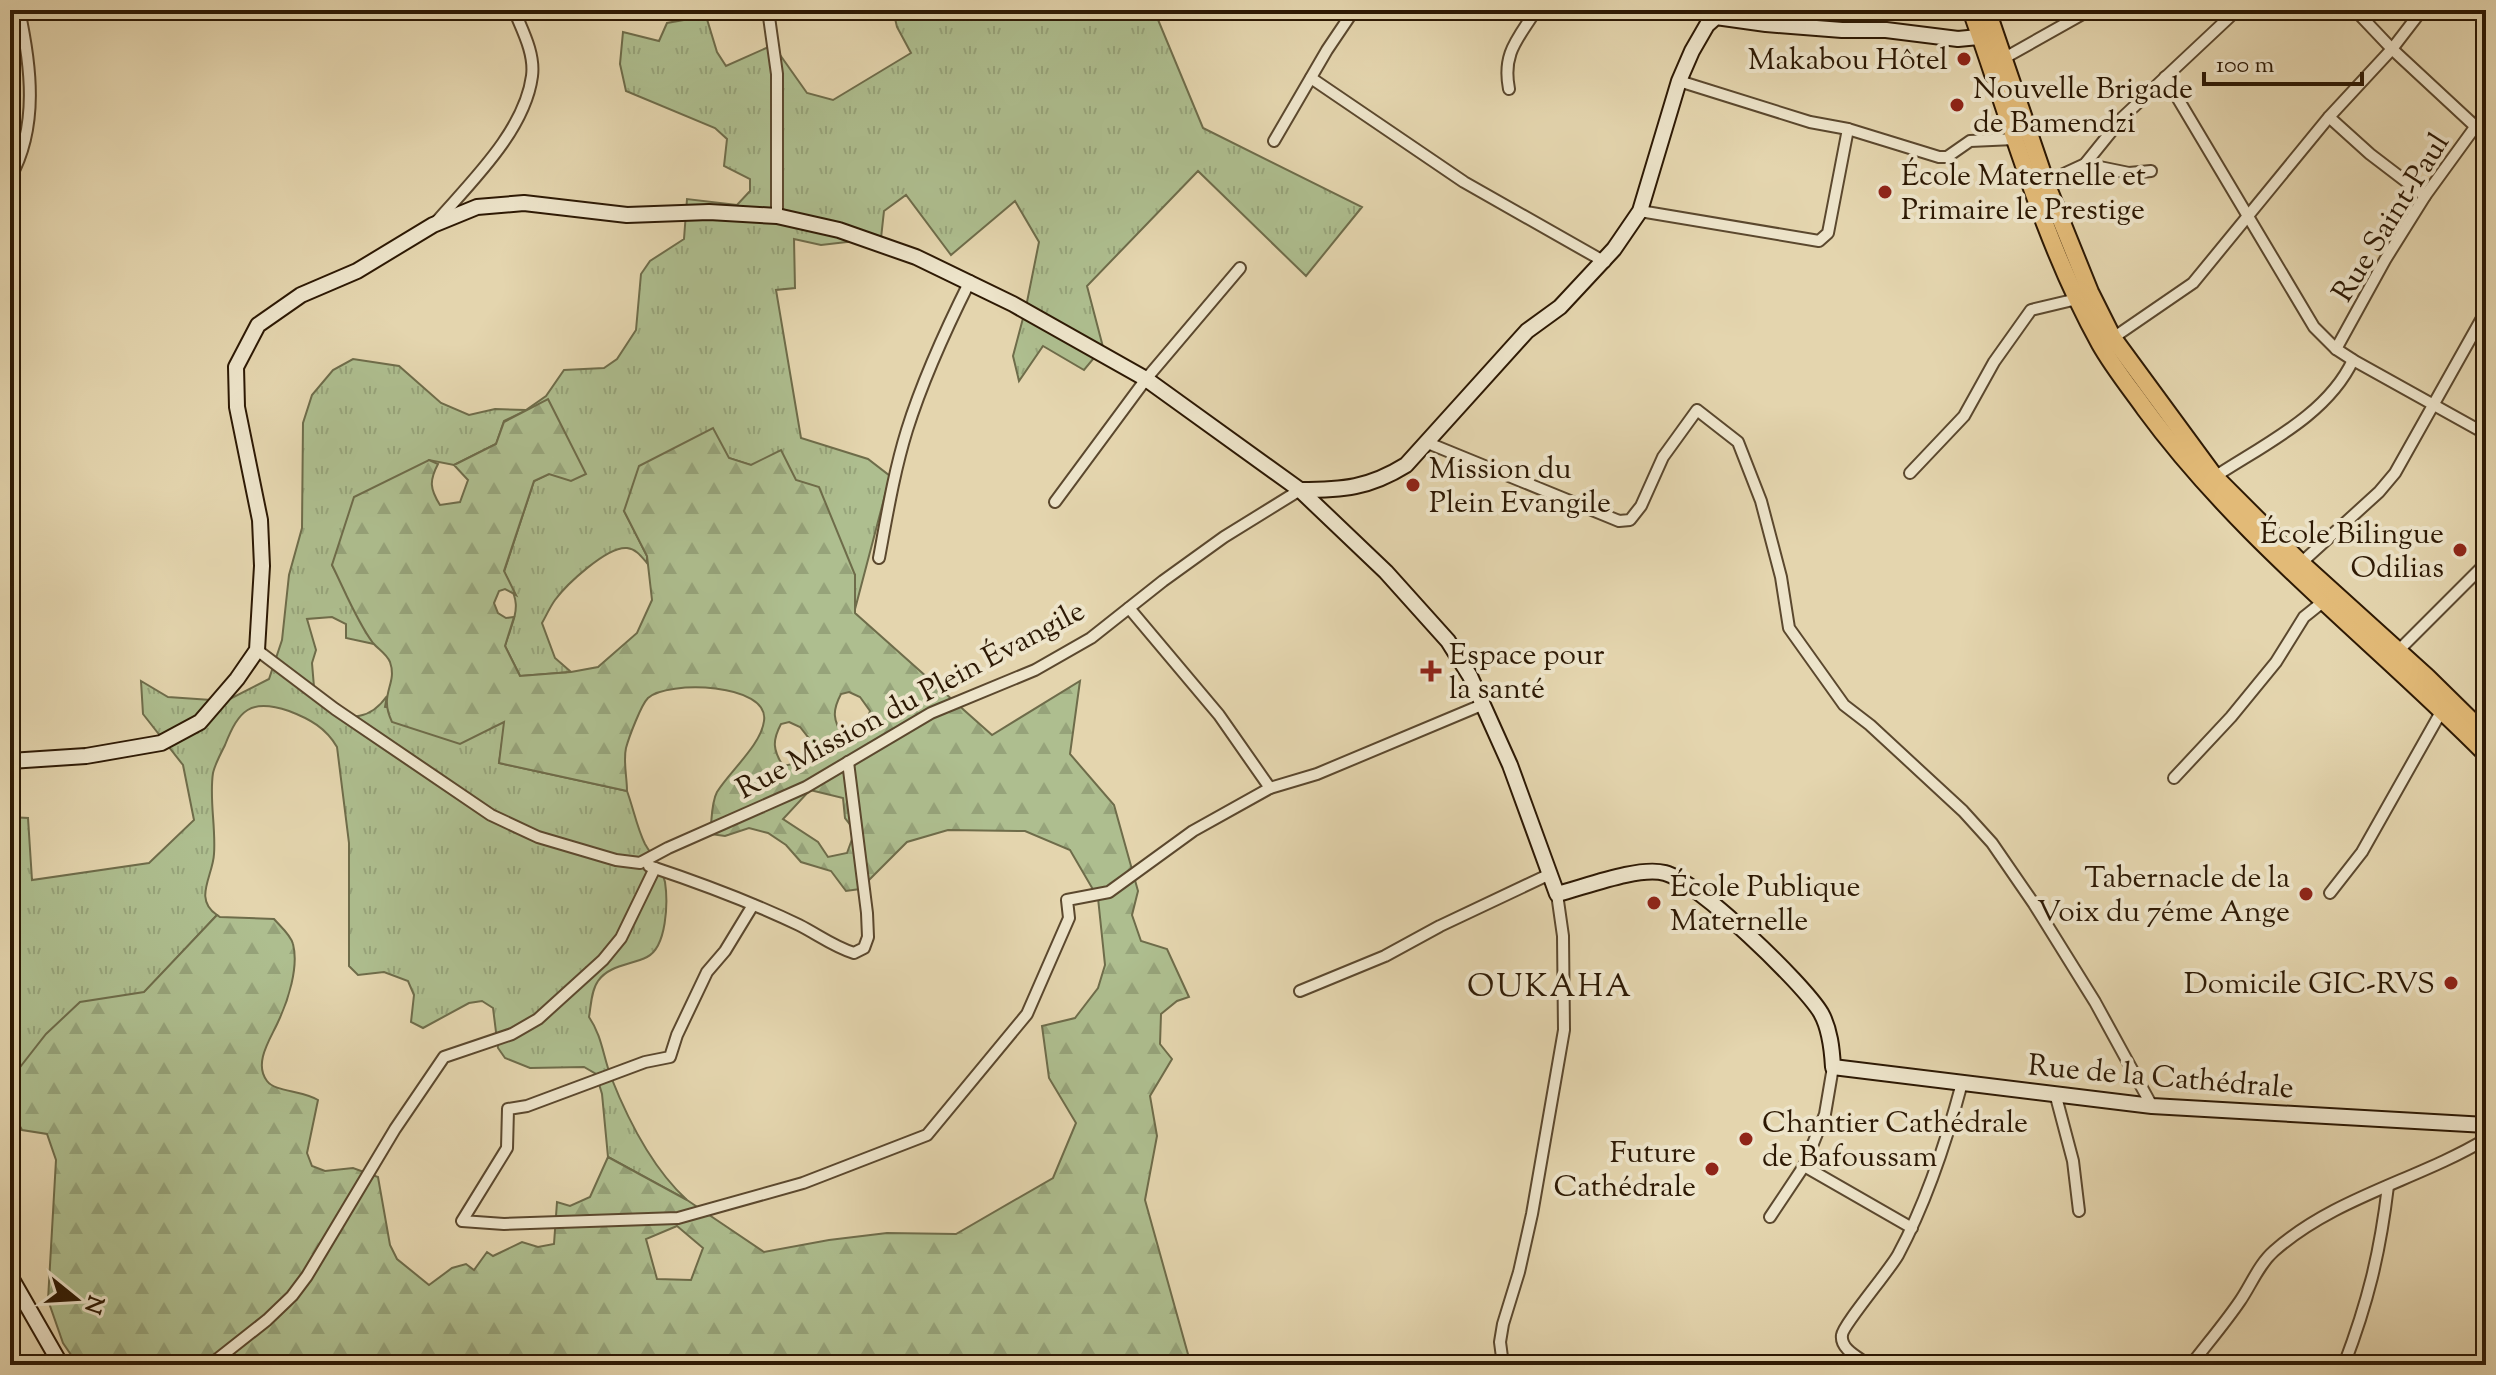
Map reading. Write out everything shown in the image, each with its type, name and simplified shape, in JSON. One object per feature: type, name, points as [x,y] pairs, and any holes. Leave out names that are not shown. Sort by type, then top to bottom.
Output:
[{"type":"main road","points":[[1971,10],[1988,36],[1998,62],[2077,299],[2159,427],[2292,574],[2486,754]]},
{"type":"main road","points":[[1987,10],[1988,36]]},
{"type":"main road","points":[[1998,62],[2014,139],[2090,292],[2107,342]]},
{"type":"main road","points":[[2210,480],[2486,735]]},
{"type":"street","points":[[10,178],[17,165],[27,127],[30,87],[27,46],[19,10]]},
{"type":"street","points":[[433,225],[509,137],[521,111],[532,75],[530,51],[514,10]]},
{"type":"street","points":[[768,10],[777,74],[777,216]]},
{"type":"street","points":[[1274,141],[1354,10]]},
{"type":"street","points":[[1509,89],[1506,70],[1509,56],[1536,10]]},
{"type":"street","points":[[1998,62],[2090,10]]},
{"type":"street","points":[[2038,185],[2085,164],[2123,117],[2237,10]]},
{"type":"street","points":[[2355,10],[2476,127]]},
{"type":"street","points":[[2107,342],[2193,283],[2329,117],[2392,49],[2422,10]]},
{"type":"street","points":[[1711,13],[1811,28],[1886,30],[1958,39],[1988,36]]},
{"type":"street","name":"Rue Mission du Plein Évangile","points":[[640,863],[806,787],[931,713],[1035,670],[1091,638],[1224,537],[1300,490],[1338,488],[1381,480],[1406,465],[1527,331],[1560,307],[1605,262],[1640,211],[1679,81],[1711,13]]},
{"type":"street","points":[[2165,77],[2314,327],[2336,349],[2353,360],[2486,434]]},
{"type":"street","points":[[1311,78],[1464,182],[1605,262]]},
{"type":"street","points":[[1679,81],[1810,122],[1848,129],[1939,157],[1947,157],[1970,141],[2014,139]]},
{"type":"street","name":"Rue Saint-Paul","points":[[2336,349],[2425,196],[2486,112]]},
{"type":"street","points":[[2329,117],[2370,154],[2425,196]]},
{"type":"street","points":[[1640,211],[1819,241],[1828,233],[1848,129]]},
{"type":"street","points":[[2085,164],[2129,173],[2151,171]]},
{"type":"street","points":[[10,761],[86,756],[161,743],[200,722],[257,650],[262,566],[260,520],[237,407],[236,367],[258,325],[301,295],[357,271],[433,225],[477,207],[524,203],[627,215],[709,212],[777,216],[852,235],[916,257],[970,281],[1146,379],[1300,490],[1386,572],[1448,641],[1470,676],[1510,765],[1550,874],[1557,894],[1563,936],[1564,1030],[1532,1214],[1503,1324],[1500,1354],[1503,1365]]},
{"type":"street","points":[[1055,502],[1146,379],[1240,268]]},
{"type":"street","points":[[879,558],[889,499],[907,429],[942,338],[970,281]]},
{"type":"street","points":[[1910,473],[1964,416],[1994,362],[2031,310],[2077,299]]},
{"type":"street","points":[[2301,563],[2379,492],[2395,473],[2486,311]]},
{"type":"street","points":[[2210,480],[2278,438],[2321,403],[2348,372],[2353,360]]},
{"type":"street","points":[[1428,443],[1619,521],[1630,520],[1641,506],[1663,457],[1697,410],[1738,442],[1761,501],[1781,577],[1789,628],[1844,705],[1963,811],[1992,843],[2095,1002],[2152,1106]]},
{"type":"street","points":[[2398,651],[2486,563]]},
{"type":"street","points":[[2174,778],[2231,717],[2276,662],[2304,617],[2324,601]]},
{"type":"street","points":[[1129,608],[1219,715],[1270,788]]},
{"type":"street","points":[[257,650],[335,709],[491,815],[538,837],[616,860],[640,863],[753,905],[854,953],[864,948],[868,937],[848,762]]},
{"type":"street","points":[[753,905],[725,951],[707,972],[670,1057],[645,1062],[527,1106],[508,1109],[507,1148],[462,1221],[504,1224],[678,1218],[803,1183],[927,1135],[1027,1014],[1069,918],[1067,900],[1109,892],[1193,831],[1270,788],[1317,774],[1484,704]]},
{"type":"street","points":[[2330,893],[2362,852],[2441,712]]},
{"type":"street","points":[[210,1365],[292,1296],[395,1129],[444,1057],[512,1034],[538,1019],[603,960],[621,938],[655,868]]},
{"type":"street","points":[[1557,894],[1645,872],[1666,873],[1719,909],[1790,975],[1822,1014],[1832,1046],[1833,1067],[1825,1114],[1804,1166],[1770,1217]]},
{"type":"street","points":[[1300,991],[1385,956],[1550,874]]},
{"type":"street","name":"Rue de la Cathédrale","points":[[1833,1067],[2152,1106],[2486,1125]]},
{"type":"street","points":[[1869,1365],[1845,1348],[1843,1330],[1882,1280],[1912,1228],[1946,1144],[1962,1083]]},
{"type":"street","points":[[2055,1093],[2073,1161],[2079,1211]]},
{"type":"street","points":[[2191,1365],[2275,1250],[2324,1216],[2455,1157],[2486,1139]]},
{"type":"street","points":[[1804,1166],[1912,1228]]},
{"type":"street","points":[[2344,1365],[2365,1310],[2381,1246],[2388,1186]]},
{"type":"street","points":[[10,1276],[61,1365]]},
{"type":"green space","points":[[893,10],[1154,10],[1203,128],[1362,207],[1306,276],[1198,171],[1087,286],[1103,347],[1084,370],[1043,346],[1019,381],[1013,356],[1039,242],[1015,201],[951,255],[906,195],[884,211],[881,238],[821,245],[794,239],[795,288],[776,290],[801,438],[868,459],[890,476],[854,613],[855,575],[751,465],[729,458],[624,511],[647,556],[647,563],[633,550],[619,549],[577,576],[555,600],[542,623],[555,658],[571,672],[520,676],[505,646],[515,616],[516,602],[504,572],[534,481],[549,474],[527,410],[504,421],[496,444],[454,465],[429,460],[332,565],[374,644],[346,638],[346,624],[332,617],[307,619],[316,650],[312,663],[314,687],[327,710],[360,716],[374,710],[387,696],[385,707],[505,722],[499,763],[627,791],[642,838],[664,877],[665,923],[654,952],[608,972],[598,981],[589,1017],[633,1126],[652,1158],[687,1200],[608,1157],[602,1094],[596,1074],[584,1067],[530,1068],[505,1058],[498,1048],[493,1008],[482,1001],[469,1003],[423,1028],[411,1022],[414,995],[408,981],[384,972],[358,975],[349,966],[349,843],[337,747],[317,725],[276,707],[255,707],[241,715],[214,770],[214,854],[205,894],[210,909],[217,915],[144,993],[80,1003],[10,1080],[10,817],[28,818],[32,880],[149,863],[194,820],[183,765],[143,714],[141,681],[168,697],[226,701],[269,679],[282,640],[289,575],[302,528],[303,423],[312,395],[333,370],[353,359],[399,366],[441,403],[469,415],[495,409],[526,410],[546,396],[564,370],[604,368],[617,359],[636,330],[641,274],[650,261],[684,239],[687,199],[737,205],[750,191],[750,179],[724,166],[727,139],[715,128],[626,91],[620,64],[623,32],[659,41],[667,23],[706,16],[717,52],[726,66],[773,45],[807,93],[833,100],[911,53],[897,27]]},
{"type":"green space","points":[[548,399],[586,474],[571,481],[549,474],[534,481],[504,571],[516,595],[505,589],[499,591],[494,603],[498,613],[506,618],[514,617],[505,646],[520,676],[598,667],[637,633],[652,600],[647,556],[624,511],[639,466],[713,428],[729,458],[751,465],[781,450],[796,480],[819,487],[855,575],[855,613],[992,735],[1080,681],[1070,754],[1114,805],[1138,891],[1132,915],[1141,941],[1167,949],[1189,997],[1177,1001],[1161,1014],[1160,1044],[1172,1059],[1150,1096],[1157,1136],[1145,1200],[1191,1365],[78,1365],[63,1343],[48,1300],[56,1160],[47,1134],[22,1130],[10,1108],[10,1080],[46,1034],[80,1002],[144,992],[217,915],[274,919],[290,937],[295,963],[292,984],[262,1059],[263,1074],[271,1085],[318,1100],[307,1153],[312,1166],[325,1171],[353,1168],[378,1177],[390,1245],[397,1259],[429,1285],[452,1268],[466,1264],[474,1270],[487,1252],[493,1256],[522,1242],[538,1247],[554,1244],[557,1202],[570,1206],[590,1197],[608,1157],[687,1200],[764,1252],[887,1233],[956,1234],[1053,1178],[1076,1123],[1049,1078],[1042,1026],[1075,1018],[1098,988],[1105,965],[1098,898],[1070,850],[1025,831],[948,830],[907,842],[860,889],[846,891],[831,871],[801,862],[786,845],[768,833],[749,828],[725,836],[710,834],[715,796],[757,739],[764,721],[762,708],[751,699],[715,688],[675,689],[648,698],[626,748],[627,791],[499,763],[504,722],[460,744],[392,722],[387,704],[392,677],[390,662],[362,625],[332,565],[354,497],[429,460],[438,464],[432,485],[440,505],[460,502],[468,480],[454,465],[496,444],[504,422]],"holes":[[[849,692],[860,697],[870,711],[863,732],[843,736],[835,711],[841,694]],[[789,722],[800,727],[811,741],[803,762],[783,766],[775,741],[781,724]],[[810,790],[843,798],[845,818],[855,831],[847,853],[828,857],[818,842],[783,819]],[[677,1226],[703,1248],[691,1280],[657,1279],[646,1239]]]},
{"type":"place","name":"Makabou Hôtel","points":[[1964,59]]},
{"type":"place","name":"Nouvelle Brigade de Bamendzi","points":[[1957,105]]},
{"type":"place","name":"École Maternelle et Primaire le Prestige","points":[[1885,192]]},
{"type":"place","name":"Mission du Plein Evangile","points":[[1413,485]]},
{"type":"place","name":"École Bilingue Odilias","points":[[2460,550]]},
{"type":"place","name":"Espace pour la santé","points":[[1431,671]]},
{"type":"place","name":"Tabernacle de la Voix du 7éme Ange","points":[[2306,894]]},
{"type":"place","name":"École Publique Maternelle","points":[[1654,903]]},
{"type":"place","name":"Domicile GIC-RVS","points":[[2451,983]]},
{"type":"place","name":"Chantier Cathédrale de Bafoussam","points":[[1746,1139]]},
{"type":"place","name":"Future Cathédrale","points":[[1712,1169]]},
{"type":"district","name":"OUKAHA","points":[[1550,985]]}]
